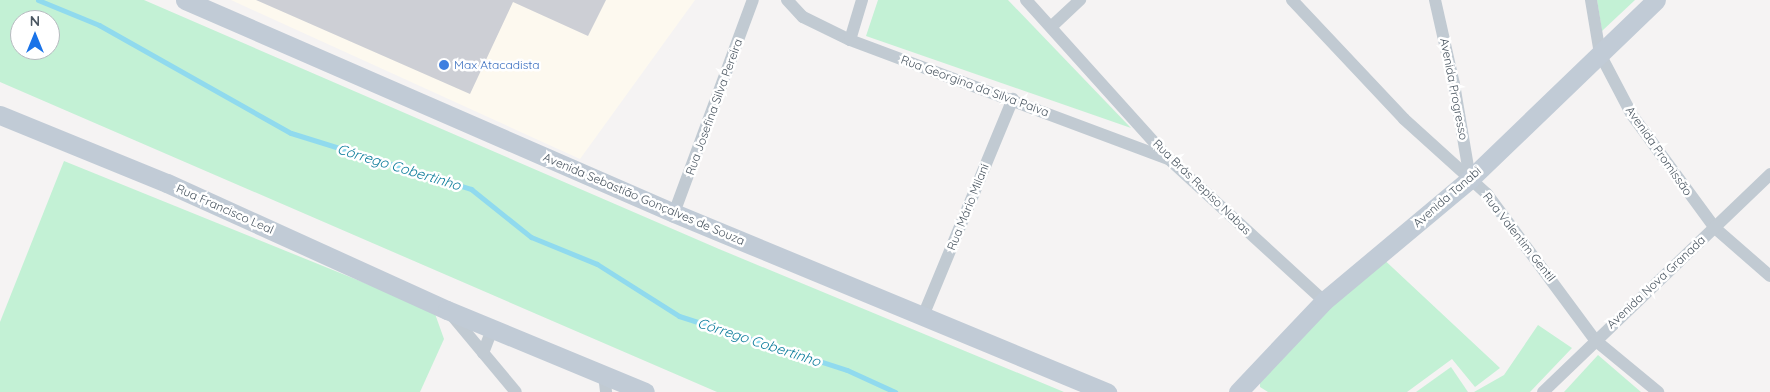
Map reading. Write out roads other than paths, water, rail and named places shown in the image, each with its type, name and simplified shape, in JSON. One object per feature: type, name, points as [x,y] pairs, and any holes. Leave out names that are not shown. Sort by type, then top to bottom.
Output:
[{"type":"main road","name":"Avenida Sebastião Gonçalves de Souza","points":[[185,0],[674,213],[1106,392]]},
{"type":"main road","name":"Avenida Tanabi","points":[[1238,392],[1324,301],[1470,179],[1656,0]]},
{"type":"main road","name":"Rua Francisco Leal","points":[[0,115],[167,183],[447,310]]},
{"type":"main road","points":[[447,310],[492,329],[605,384],[645,392]]},
{"type":"street","name":"Rua Josefina Silva Pereira","points":[[674,213],[754,0]]},
{"type":"street","name":"Rua Georgina da Silva Paiva","points":[[787,0],[803,17],[850,40],[1013,99],[1170,160]]},
{"type":"street","points":[[850,40],[862,0]]},
{"type":"street","name":"Rua Brás Repiso Nabas","points":[[1026,0],[1170,160],[1324,301]]},
{"type":"street","points":[[1051,27],[1080,0]]},
{"type":"street","name":"Rua Valentim Gentil","points":[[1292,0],[1404,119],[1487,194],[1594,340],[1658,392]]},
{"type":"street","name":"Avenida Progresso","points":[[1435,0],[1454,84],[1470,179]]},
{"type":"street","name":"Avenida Promissão","points":[[1591,0],[1600,54],[1632,115],[1715,228],[1770,276]]},
{"type":"street","name":"Rua Mário Milani","points":[[923,316],[1013,99]]},
{"type":"street","name":"Avenida Nova Granada","points":[[1543,392],[1594,340],[1715,228],[1770,174]]},
{"type":"street","points":[[447,310],[516,392]]},
{"type":"street","points":[[483,353],[492,329]]},
{"type":"waterway","name":"Córrego Cobertinho","points":[[38,0],[99,25],[291,133],[471,189],[531,237],[597,264],[679,316],[847,370],[895,392]]},
{"type":"place","name":"Max Atacadista","points":[[444,65]]}]
